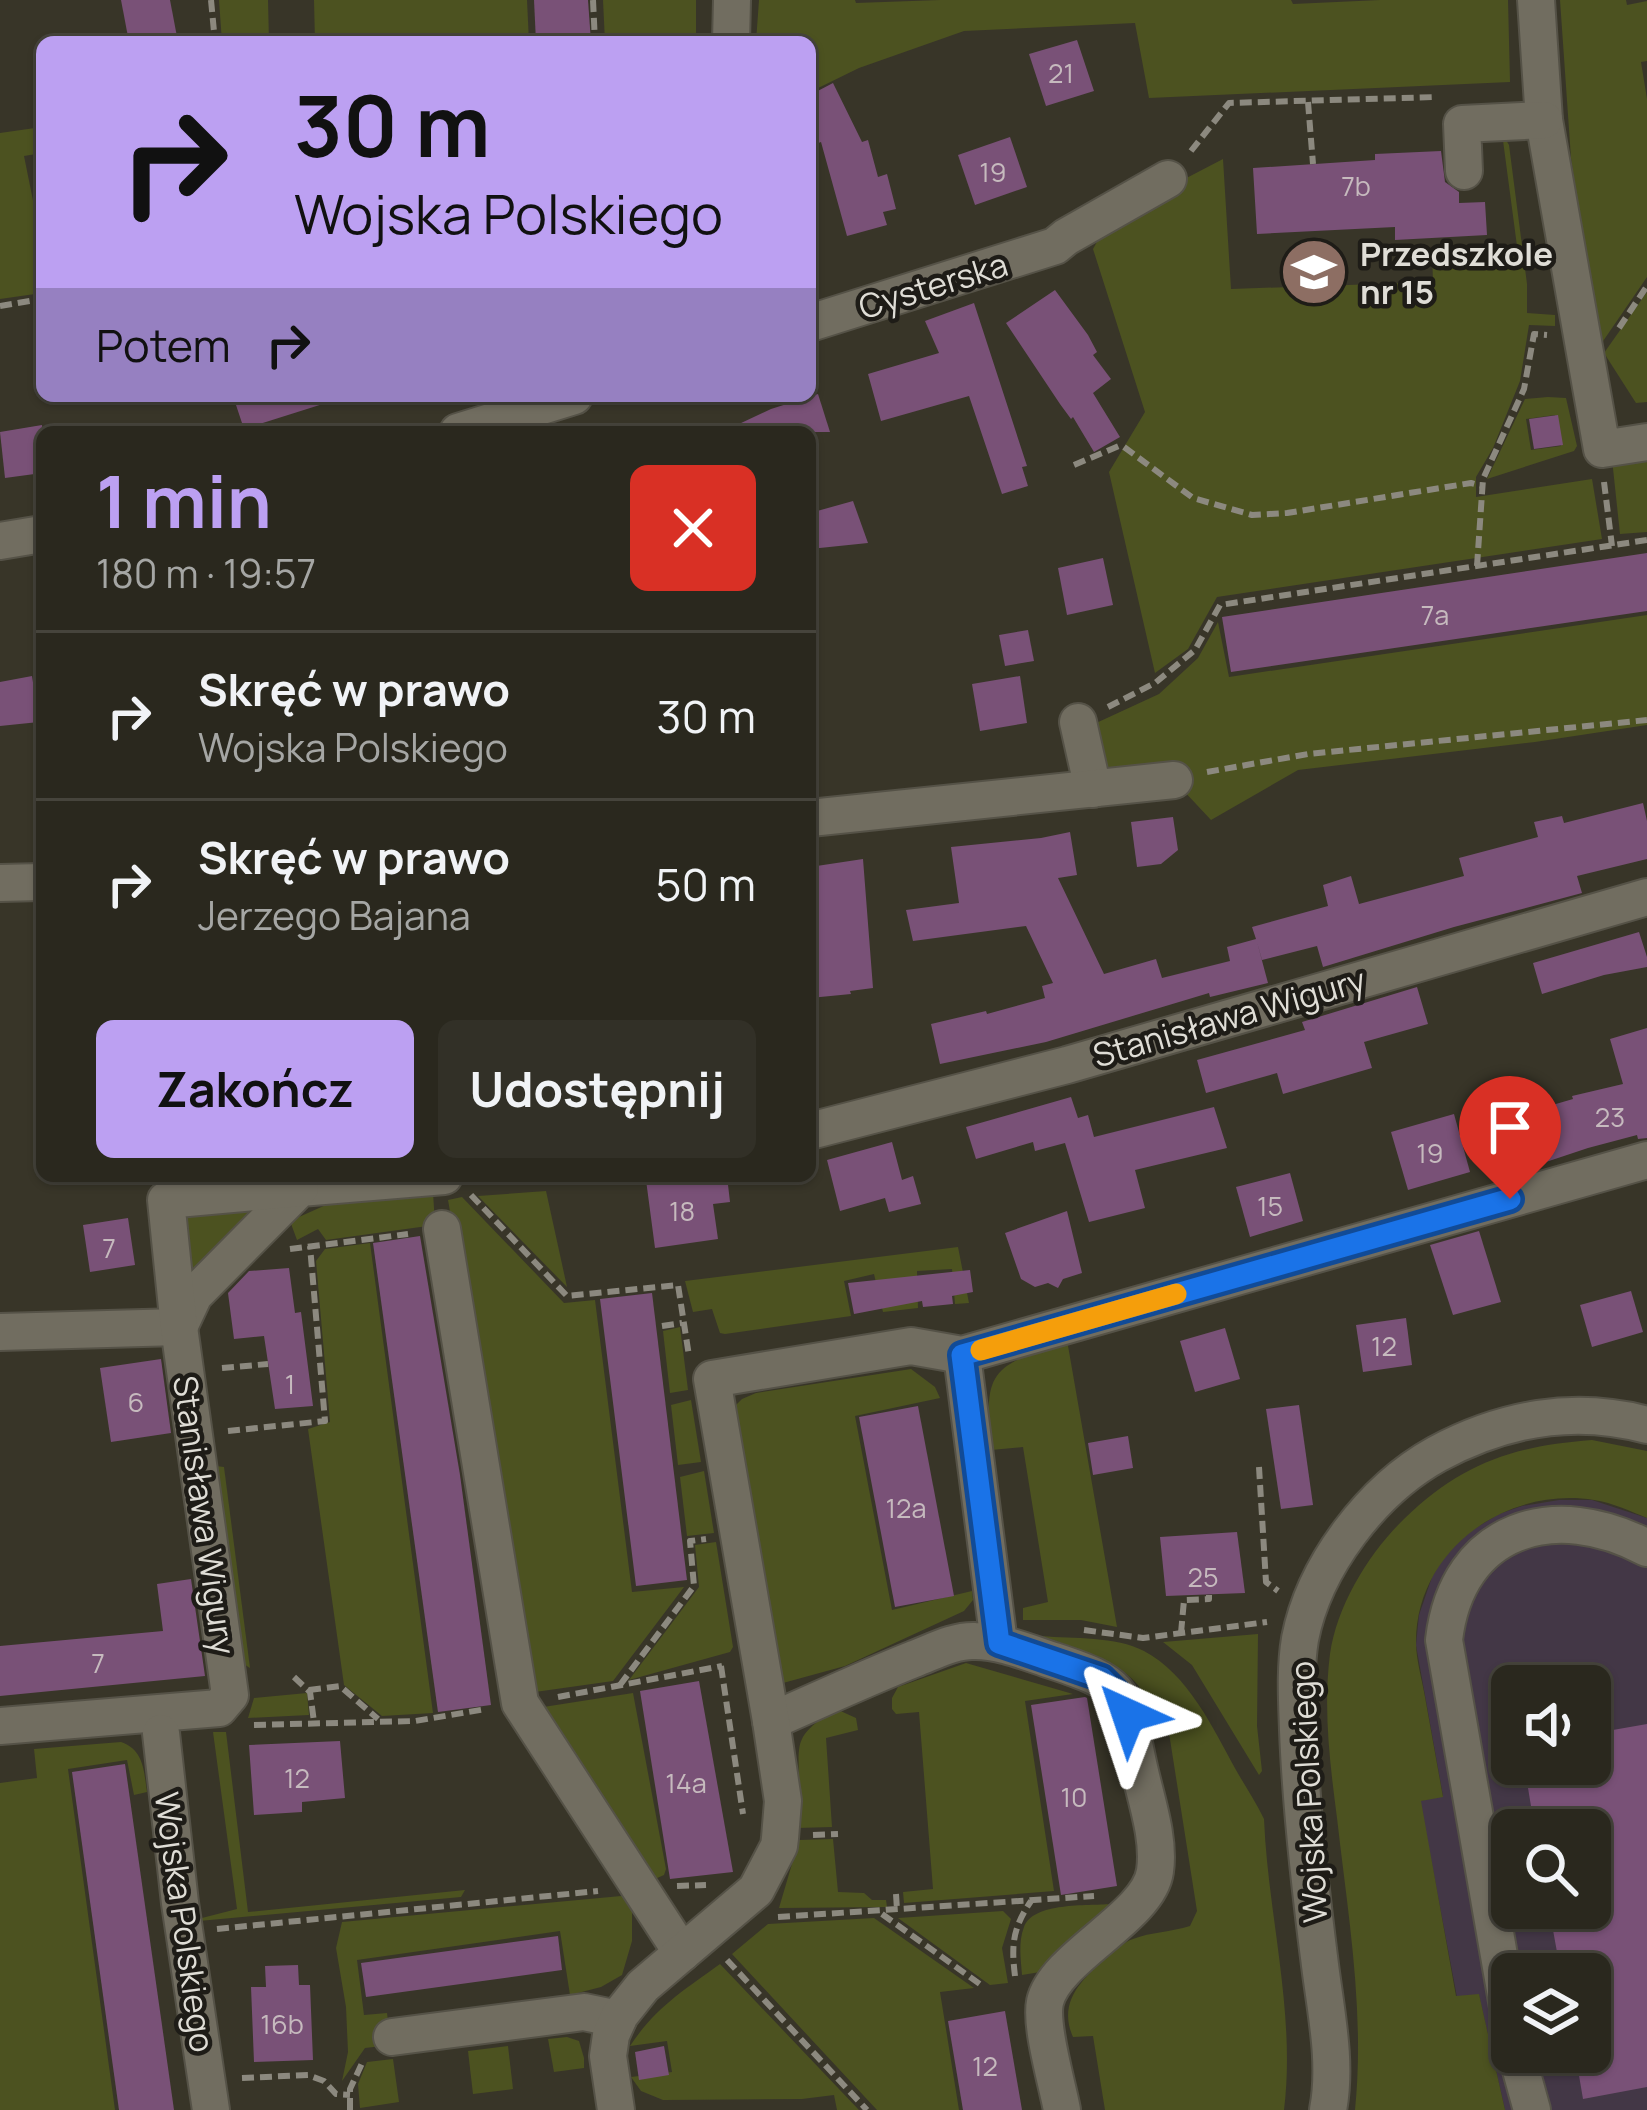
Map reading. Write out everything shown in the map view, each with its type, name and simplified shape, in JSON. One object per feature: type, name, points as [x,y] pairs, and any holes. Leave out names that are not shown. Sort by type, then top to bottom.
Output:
[{"type":"street","points":[[731,36],[732,0]]},
{"type":"street","points":[[1536,0],[1544,120],[1602,448],[1647,442]]},
{"type":"street","points":[[1464,171],[1462,124],[1544,120]]},
{"type":"street","name":"Cysterska","points":[[816,321],[1055,246],[1168,179]]},
{"type":"street","points":[[477,426],[555,402]]},
{"type":"street","points":[[0,541],[36,535]]},
{"type":"street","points":[[1078,722],[1093,789]]},
{"type":"street","points":[[816,817],[1174,780]]},
{"type":"street","points":[[0,883],[36,882]]},
{"type":"street","name":"Stanisława Wigury","points":[[816,1129],[1067,1065],[1647,897]]},
{"type":"street","points":[[616,2110],[608,2056],[618,2020],[644,1986],[756,1890],[780,1838],[783,1801],[712,1378],[911,1346],[962,1355],[1647,1160]]},
{"type":"street","name":"Stanisława Wigury","points":[[232,1714],[166,1200],[300,1188],[455,1183]]},
{"type":"street","points":[[0,1332],[179,1327],[194,1295],[300,1188]]},
{"type":"street","points":[[442,1229],[520,1703],[640,1887],[694,1944]]},
{"type":"street","points":[[962,1355],[999,1643]]},
{"type":"street","name":"Wojska Polskiego","points":[[1328,2110],[1331,2054],[1308,1872],[1298,1705],[1299,1643],[1317,1589],[1353,1528],[1376,1503],[1403,1477],[1454,1445],[1521,1421],[1597,1417],[1647,1425]]},
{"type":"street","points":[[1499,1953],[1444,1640],[1451,1600],[1485,1552],[1525,1530],[1580,1524],[1647,1548]]},
{"type":"street","points":[[771,1721],[973,1640],[999,1643],[1092,1673],[1117,1691],[1128,1715],[1155,1871],[1142,1900],[1075,1961],[1046,1995],[1044,2020],[1062,2110]]},
{"type":"street","points":[[0,1726],[219,1708],[232,1714]]},
{"type":"street","name":"Wojska Polskiego","points":[[161,1733],[208,2095]]},
{"type":"street","points":[[382,2046],[584,2012],[618,2020]]},
{"type":"street","points":[[1522,2073],[1532,2110]]},
{"type":"path","points":[[211,0],[214,36]]},
{"type":"path","points":[[593,0],[596,36]]},
{"type":"path","points":[[1198,142],[1229,103],[1448,97]]},
{"type":"path","points":[[1308,101],[1313,164]]},
{"type":"path","points":[[0,306],[36,299]]},
{"type":"path","points":[[1478,566],[1484,474],[1523,389],[1534,334],[1581,337]]},
{"type":"path","points":[[1074,465],[1124,447],[1193,498],[1252,515],[1287,514],[1472,483],[1482,486]]},
{"type":"path","points":[[1604,482],[1612,546]]},
{"type":"path","points":[[1078,722],[1155,683],[1195,650],[1220,604],[1647,540]]},
{"type":"path","points":[[1174,780],[1308,754],[1647,720]]},
{"type":"path","points":[[455,1183],[567,1296],[678,1285],[684,1322],[662,1326]]},
{"type":"path","points":[[278,1251],[442,1229]]},
{"type":"path","points":[[194,1434],[325,1421],[310,1246]]},
{"type":"path","points":[[212,1369],[268,1364]]},
{"type":"path","points":[[1259,1467],[1267,1582],[1278,1592]]},
{"type":"path","points":[[618,1688],[694,1586],[690,1541]]},
{"type":"path","points":[[1181,1633],[1184,1600],[1209,1599],[1209,1595]]},
{"type":"path","points":[[1083,1630],[1143,1638],[1268,1622]]},
{"type":"path","points":[[232,1714],[314,1722],[415,1721],[618,1688],[760,1656]]},
{"type":"path","points":[[721,1666],[744,1819]]},
{"type":"path","points":[[294,1677],[309,1690],[314,1722]]},
{"type":"path","points":[[309,1690],[340,1686],[381,1721]]},
{"type":"path","points":[[184,1933],[640,1887],[707,1885]]},
{"type":"path","points":[[756,1890],[773,1917],[1108,1894]]},
{"type":"path","points":[[896,1894],[897,1910]]},
{"type":"path","points":[[1015,1981],[1011,1949],[1018,1921],[1031,1901]]},
{"type":"path","points":[[879,1912],[984,1987]]},
{"type":"path","points":[[694,1944],[867,2110]]},
{"type":"path","points":[[350,2110],[350,2089],[362,2060],[382,2046]]},
{"type":"path","points":[[208,2095],[308,2075],[324,2081],[336,2094],[350,2096]]},
{"type":"shaded area","points":[[1559,1500],[1592,1500],[1647,1518],[1647,2110],[1505,2110],[1497,2073],[1611,2073],[1611,1953],[1491,1953],[1491,2048],[1479,1995],[1457,1997],[1420,1801],[1443,1796],[1416,1645],[1419,1615],[1447,1552],[1499,1514]]},
{"type":"green space","points":[[219,0],[268,0],[269,36],[222,36]]},
{"type":"green space","points":[[314,0],[527,0],[529,36],[315,36]]},
{"type":"green space","points":[[603,0],[696,0],[696,36],[605,36]]},
{"type":"green space","points":[[759,0],[1291,0],[1293,4],[1508,0],[1510,82],[1149,98],[1135,23],[964,31],[859,68],[816,89],[816,36],[756,36]]},
{"type":"green space","points":[[1560,0],[1626,0],[1627,5],[1647,1],[1647,61],[1641,62],[1647,99],[1647,277],[1599,347],[1571,158]]},
{"type":"green space","points":[[36,128],[36,154],[24,156],[36,215],[36,294],[0,299],[0,133]]},
{"type":"green space","points":[[1502,133],[1509,145],[1527,313],[1555,315],[1555,326],[1529,325],[1520,381],[1476,477],[1476,497],[1592,479],[1602,539],[1217,597],[1188,649],[1155,673],[1109,472],[1145,412],[1093,249],[1098,240],[1173,185],[1223,159],[1231,289],[1433,282],[1432,251],[1517,246]]},
{"type":"green space","points":[[1647,292],[1647,402],[1636,403],[1604,353]]},
{"type":"green space","points":[[1566,398],[1577,446],[1574,451],[1487,479],[1525,399]],"holes":[[[1555,415],[1561,446],[1531,450],[1526,419]]]},
{"type":"green space","points":[[1647,454],[1647,532],[1620,534],[1612,459]]},
{"type":"green space","points":[[1647,615],[1647,725],[1298,770],[1211,820],[1182,789],[1108,774],[1094,724],[1159,694],[1198,658],[1218,622],[1229,677]]},
{"type":"green space","points":[[546,1191],[567,1287],[478,1196]]},
{"type":"green space","points":[[433,1192],[435,1225],[326,1240],[318,1229],[297,1240],[290,1221],[328,1204]]},
{"type":"green space","points":[[462,1197],[564,1303],[595,1300],[632,1592],[684,1587],[613,1681],[535,1692],[448,1200]]},
{"type":"green space","points":[[257,1210],[193,1271],[186,1267],[180,1217],[187,1211]]},
{"type":"green space","points":[[370,1243],[433,1713],[382,1716],[344,1685],[308,1429],[330,1422],[316,1261],[325,1249]]},
{"type":"green space","points":[[958,1247],[969,1303],[955,1304],[952,1269],[917,1271],[918,1308],[883,1312],[874,1274],[844,1281],[851,1316],[725,1334],[720,1333],[712,1309],[693,1312],[685,1281]]},
{"type":"green space","points":[[680,1327],[688,1390],[670,1393],[663,1331]]},
{"type":"green space","points":[[1067,1340],[1117,1627],[1081,1620],[1023,1620],[1023,1608],[1048,1602],[1023,1447],[991,1450],[989,1401],[998,1374],[1023,1357]]},
{"type":"green space","points":[[911,1369],[935,1387],[940,1398],[855,1416],[892,1610],[972,1591],[973,1600],[964,1611],[845,1666],[783,1683],[777,1678],[734,1407],[756,1393]]},
{"type":"green space","points":[[691,1400],[701,1462],[678,1465],[671,1405]]},
{"type":"green space","points":[[1592,1440],[1647,1451],[1647,1518],[1601,1501],[1561,1498],[1529,1503],[1499,1515],[1449,1553],[1431,1579],[1420,1609],[1417,1656],[1443,1797],[1421,1801],[1456,1996],[1479,1994],[1491,2048],[1491,2073],[1497,2073],[1505,2110],[1355,2110],[1357,2000],[1327,1716],[1334,1636],[1356,1581],[1404,1519],[1468,1471],[1537,1447]]},
{"type":"green space","points":[[216,1466],[224,1467],[250,1668],[242,1663]]},
{"type":"green space","points":[[704,1471],[714,1533],[687,1536],[680,1477]]},
{"type":"green space","points":[[716,1542],[733,1647],[730,1652],[629,1680],[699,1587],[695,1545]]},
{"type":"green space","points":[[1258,1634],[1259,1775],[1192,1665],[1163,1642]]},
{"type":"green space","points":[[1042,1636],[1121,1643],[1160,1661],[1198,1703],[1261,1813],[1284,2001],[1284,2110],[1105,2110],[1093,2036],[1073,2037],[1069,2024],[1075,1991],[1123,1944],[1190,1926],[1197,1911],[1169,1733],[1152,1723],[1141,1688],[1128,1675],[1095,1656]]},
{"type":"green space","points":[[966,1663],[1073,1694],[1025,1701],[1054,1891],[904,1903],[903,1892],[933,1889],[919,1712],[896,1714],[892,1698],[898,1687]]},
{"type":"green space","points":[[307,1693],[309,1715],[248,1718],[254,1698]]},
{"type":"green space","points":[[633,1693],[666,1869],[655,1879],[537,1708]]},
{"type":"green space","points":[[836,1709],[856,1718],[858,1730],[826,1738],[832,1827],[797,1828],[801,1742]]},
{"type":"green space","points":[[213,1732],[226,1732],[248,1912],[465,1890],[461,1897],[199,1921],[237,1909]]},
{"type":"green space","points":[[121,1742],[139,1756],[147,1792],[134,1795],[127,1760],[68,1769],[115,2110],[0,2110],[0,1783],[37,1778],[34,1749]]},
{"type":"green space","points":[[833,1839],[838,1892],[864,1893],[872,1900],[886,1900],[887,1907],[779,1908],[799,1840]]},
{"type":"green space","points":[[632,1895],[632,1941],[622,1975],[601,1987],[570,1995],[560,1931],[357,1960],[364,2015],[387,2013],[391,2045],[365,2048],[342,2081],[348,2052],[346,2007],[336,1948],[342,1922]]},
{"type":"green space","points":[[1111,1904],[1040,1972],[1022,1975],[1021,1939],[1029,1919],[1049,1909]]},
{"type":"green space","points":[[1003,1911],[1011,1919],[1002,1948],[1008,1983],[990,1985],[898,1918]]},
{"type":"green space","points":[[874,1918],[974,1988],[940,1992],[959,2110],[877,2110],[732,1954],[768,1924]]},
{"type":"green space","points":[[720,1964],[859,2110],[837,2110],[834,2095],[663,2100],[641,2091],[631,2077],[672,2072],[667,2041],[630,2046],[660,2010]]},
{"type":"green space","points":[[548,2039],[579,2041],[584,2068],[554,2072]]},
{"type":"green space","points":[[508,2046],[513,2089],[473,2094],[468,2051]]},
{"type":"green space","points":[[393,2059],[399,2102],[360,2108],[358,2084],[367,2062]]},
{"type":"building","points":[[121,0],[170,0],[177,36],[128,36]]},
{"type":"building","points":[[534,0],[588,0],[591,36],[536,36]]},
{"type":"building","points":[[1077,40],[1094,91],[1046,106],[1029,54]]},
{"type":"building","points":[[833,83],[862,142],[868,140],[878,177],[887,174],[896,209],[883,212],[887,225],[847,236],[821,142],[816,144],[816,92]]},
{"type":"building","points":[[1010,137],[1027,187],[975,205],[958,155]]},
{"type":"building","points":[[1441,151],[1445,182],[1459,192],[1459,203],[1485,202],[1487,235],[1395,240],[1395,227],[1257,234],[1253,168]]},
{"type":"building","points":[[1055,290],[1088,335],[1097,352],[1093,355],[1111,379],[1093,393],[1120,437],[1094,452],[1006,323]]},
{"type":"building","points":[[974,303],[1027,466],[1022,467],[1028,486],[1002,494],[969,396],[881,421],[868,374],[939,353],[925,321]]},
{"type":"building","points":[[816,395],[830,432],[816,432],[816,426],[735,426],[793,402],[816,402]]},
{"type":"building","points":[[235,402],[326,402],[253,426],[243,426]]},
{"type":"building","points":[[1558,415],[1563,445],[1534,449],[1529,419]]},
{"type":"building","points":[[36,426],[36,474],[5,478],[0,432]]},
{"type":"building","points":[[853,501],[868,543],[816,548],[816,511]]},
{"type":"building","points":[[1647,553],[1647,611],[1231,672],[1222,617]]},
{"type":"building","points":[[1103,558],[1113,605],[1067,615],[1058,568]]},
{"type":"building","points":[[1028,630],[1034,661],[1005,666],[999,635]]},
{"type":"building","points":[[32,676],[36,722],[0,726],[0,682]]},
{"type":"building","points":[[1020,676],[1027,723],[980,731],[972,684]]},
{"type":"building","points":[[1643,803],[1647,859],[1577,876],[1582,893],[1323,967],[1317,946],[1262,960],[1257,942],[1268,983],[1210,997],[1209,993],[1046,1042],[940,1064],[931,1024],[1045,998],[1042,986],[1053,983],[1026,926],[913,941],[906,910],[959,903],[951,847],[1070,832],[1077,875],[1058,878],[1104,974],[1156,959],[1162,978],[1230,961],[1227,947],[1256,939],[1252,927],[1328,906],[1323,885],[1351,876],[1359,904],[1464,876],[1459,858],[1538,837],[1534,822],[1562,816],[1564,823]]},
{"type":"building","points":[[1173,817],[1178,850],[1161,864],[1137,867],[1131,822]]},
{"type":"building","points":[[863,859],[873,988],[816,997],[816,866]]},
{"type":"building","points":[[1639,932],[1647,967],[1542,994],[1533,963]]},
{"type":"building","points":[[1417,987],[1428,1024],[1364,1042],[1372,1068],[1283,1094],[1277,1073],[1206,1093],[1197,1060],[1305,1030],[1302,1022]]},
{"type":"building","points":[[1647,1028],[1647,1138],[1637,1135],[1528,1168],[1511,1117],[1623,1084],[1610,1039]]},
{"type":"building","points":[[1071,1097],[1078,1118],[1088,1115],[1094,1137],[1214,1107],[1227,1148],[1135,1170],[1145,1208],[1089,1222],[1065,1143],[1035,1151],[1033,1142],[976,1159],[966,1127]]},
{"type":"building","points":[[1454,1114],[1470,1172],[1408,1190],[1391,1132]]},
{"type":"building","points":[[892,1142],[902,1180],[913,1176],[921,1204],[889,1212],[885,1198],[840,1211],[827,1160]]},
{"type":"building","points":[[1290,1173],[1303,1221],[1250,1237],[1236,1187]]},
{"type":"building","points":[[646,1182],[728,1182],[730,1202],[713,1204],[718,1239],[655,1248]]},
{"type":"building","points":[[1067,1211],[1082,1273],[1063,1279],[1058,1288],[1048,1283],[1035,1287],[1021,1279],[1005,1233]]},
{"type":"building","points":[[128,1218],[135,1265],[90,1272],[83,1225]]},
{"type":"building","points":[[1479,1231],[1501,1302],[1453,1315],[1430,1245]]},
{"type":"building","points":[[420,1236],[460,1475],[491,1705],[438,1712],[373,1243]]},
{"type":"building","points":[[289,1268],[295,1313],[301,1312],[313,1406],[275,1409],[264,1336],[234,1339],[228,1293],[249,1271]]},
{"type":"building","points":[[970,1270],[973,1292],[952,1296],[953,1304],[923,1307],[922,1301],[854,1314],[848,1283]]},
{"type":"building","points":[[1631,1291],[1643,1332],[1592,1347],[1580,1305]]},
{"type":"building","points":[[652,1293],[687,1580],[636,1586],[600,1299]]},
{"type":"building","points":[[1406,1318],[1412,1365],[1363,1372],[1356,1325]]},
{"type":"building","points":[[1225,1328],[1240,1379],[1195,1392],[1180,1341]]},
{"type":"building","points":[[161,1359],[171,1433],[111,1442],[100,1368]]},
{"type":"building","points":[[1299,1405],[1313,1505],[1281,1509],[1266,1409]]},
{"type":"building","points":[[918,1406],[954,1596],[895,1607],[859,1417]]},
{"type":"building","points":[[1128,1436],[1133,1468],[1093,1475],[1088,1443]]},
{"type":"building","points":[[1237,1532],[1245,1593],[1166,1596],[1160,1537]]},
{"type":"building","points":[[191,1579],[205,1676],[0,1696],[0,1646],[163,1631],[157,1584]]},
{"type":"building","points":[[699,1681],[733,1872],[670,1879],[640,1691]]},
{"type":"building","points":[[1085,1697],[1117,1886],[1061,1895],[1031,1705]]},
{"type":"building","points":[[1647,1724],[1647,2087],[1583,2099],[1579,2073],[1611,2073],[1611,1953],[1557,1953],[1553,1929],[1611,1929],[1611,1809],[1532,1809],[1528,1785],[1611,1785],[1611,1730]]},
{"type":"building","points":[[340,1741],[345,1798],[302,1802],[302,1812],[254,1815],[249,1745]]},
{"type":"building","points":[[125,1764],[174,2110],[119,2110],[72,1772]]},
{"type":"building","points":[[558,1936],[562,1970],[366,1997],[361,1963]]},
{"type":"building","points":[[298,1965],[299,1985],[310,1985],[313,2060],[254,2062],[251,1987],[266,1987],[265,1966]]},
{"type":"building","points":[[1005,2011],[1022,2110],[963,2110],[948,2021]]},
{"type":"building","points":[[664,2046],[669,2075],[639,2080],[635,2052]]},
{"type":"slow traffic","points":[[981,1350],[1176,1294]]},
{"type":"place","name":"Przedszkole nr 15","points":[[1314,272]]},
{"type":"route","points":[[1128,1715],[1120,1696],[1102,1678],[999,1643],[962,1355],[1510,1199]]}]
